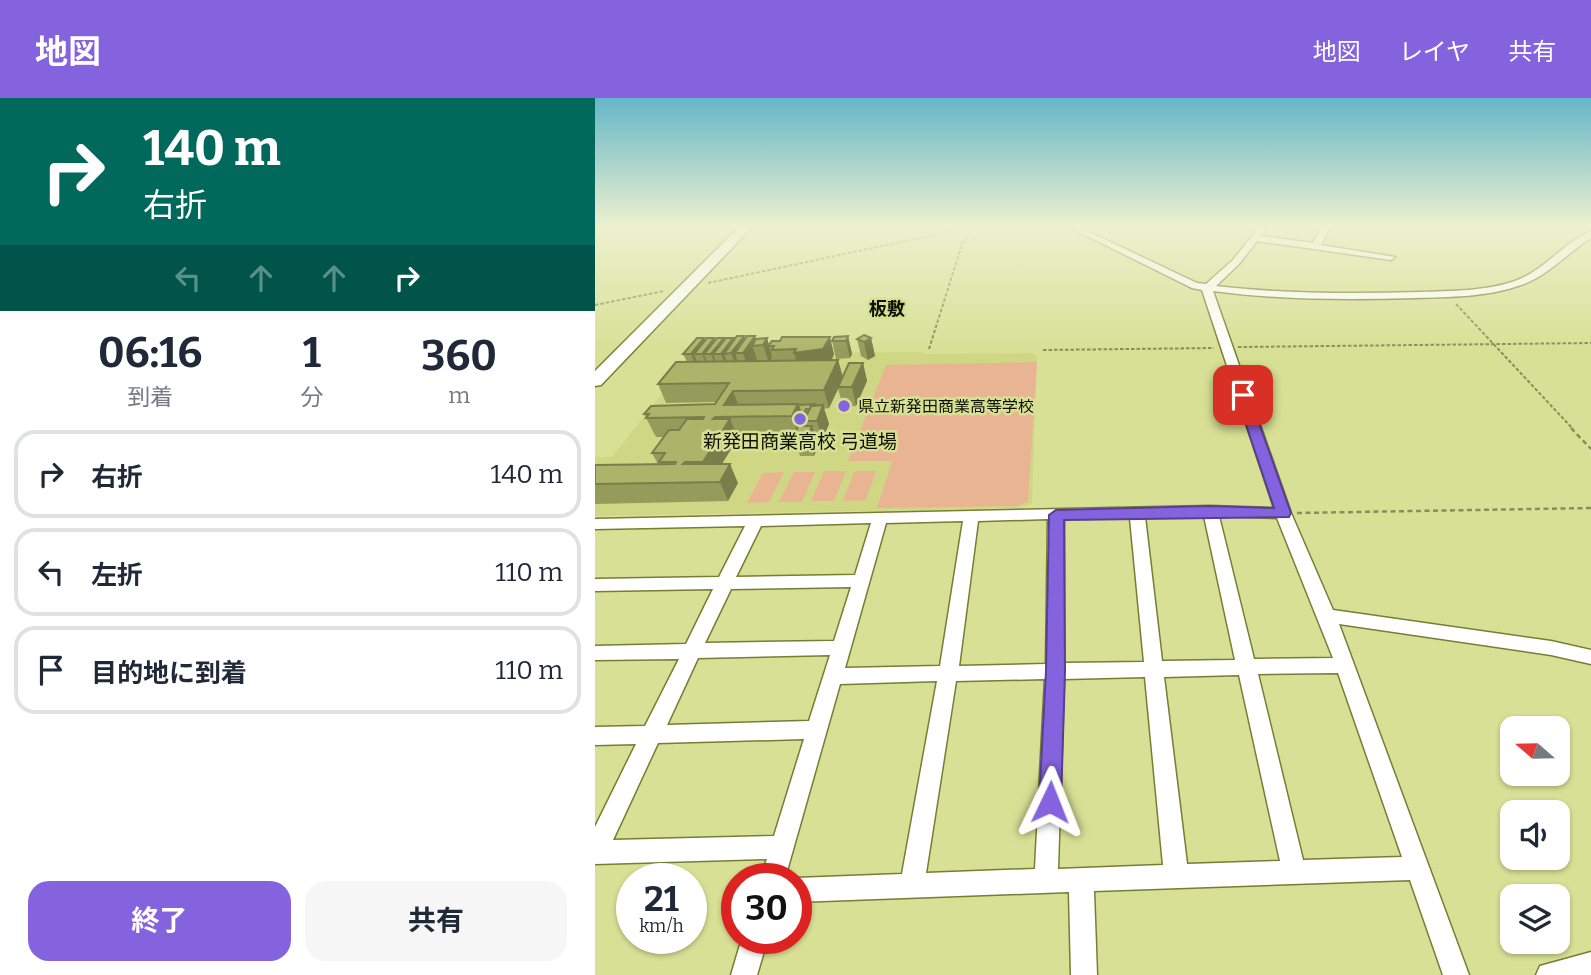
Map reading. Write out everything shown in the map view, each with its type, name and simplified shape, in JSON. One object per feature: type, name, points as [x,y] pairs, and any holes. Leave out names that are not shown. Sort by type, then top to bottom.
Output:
[{"type":"main road","points":[[595,381],[704,268]]},
{"type":"street","points":[[1158,268],[1207,289],[1294,297],[1447,294],[1519,283],[1548,268]]},
{"type":"street","points":[[1207,289],[1230,268]]},
{"type":"street","points":[[1207,289],[1283,513],[1327,616],[1455,975]]},
{"type":"street","points":[[595,524],[1210,511],[1283,513]]},
{"type":"street","points":[[1210,511],[1294,872]]},
{"type":"street","points":[[1137,513],[1176,876]]},
{"type":"street","points":[[1046,881],[1055,671],[1056,515]]},
{"type":"street","points":[[912,886],[949,673],[971,516]]},
{"type":"street","points":[[778,863],[880,518]]},
{"type":"street","points":[[755,521],[595,852],[783,847]]},
{"type":"street","points":[[595,585],[860,580]]},
{"type":"street","points":[[1327,616],[1551,648],[1591,657]]},
{"type":"street","points":[[595,653],[841,648]]},
{"type":"street","points":[[833,676],[1345,665]]},
{"type":"street","points":[[595,736],[817,730]]},
{"type":"street","points":[[812,889],[1417,868]]},
{"type":"street","points":[[1081,880],[1084,975]]},
{"type":"street","points":[[744,975],[750,954]]},
{"type":"street","points":[[1549,975],[1591,965]]},
{"type":"path","points":[[595,305],[776,268]]},
{"type":"path","points":[[929,349],[954,268]]},
{"type":"path","points":[[1447,294],[1591,449]]},
{"type":"path","points":[[1043,350],[1591,343]]},
{"type":"path","points":[[1283,513],[1591,508]]},
{"type":"shaded area","name":"県立新発田商業高等学校","points":[[694,353],[1033,353],[1037,356],[1032,504],[1017,508],[595,516],[595,457],[612,457]]},
{"type":"shaded area","points":[[1037,362],[1028,502],[1017,506],[877,508],[892,461],[848,461],[886,365]]},
{"type":"shaded area","points":[[824,471],[846,471],[834,501],[811,501]]},
{"type":"shaded area","points":[[855,471],[876,471],[866,500],[843,501]]},
{"type":"shaded area","points":[[784,472],[769,502],[747,503],[763,473]]},
{"type":"shaded area","points":[[794,472],[815,472],[802,502],[779,502]]},
{"type":"building","points":[[864,335],[871,338],[864,342],[857,339]]},
{"type":"building","points":[[737,336],[744,336],[731,353],[724,354]]},
{"type":"building","points":[[747,336],[755,336],[743,353],[735,353]]},
{"type":"building","points":[[848,336],[846,341],[832,341],[834,337]]},
{"type":"building","points":[[782,337],[830,337],[823,349],[794,353],[796,349],[772,350],[774,346],[768,346],[772,341],[780,341]]},
{"type":"building","points":[[697,338],[704,338],[691,354],[683,354]]},
{"type":"building","points":[[707,338],[714,338],[702,354],[694,354]]},
{"type":"building","points":[[717,338],[724,338],[711,354],[704,354]]},
{"type":"building","points":[[726,338],[733,338],[721,354],[713,354]]},
{"type":"building","points":[[767,338],[763,345],[752,346],[756,339]]},
{"type":"building","points":[[838,360],[824,390],[733,391],[724,405],[798,404],[792,416],[713,419],[730,419],[703,462],[683,464],[730,464],[720,482],[595,484],[595,465],[675,464],[676,462],[659,462],[665,453],[652,453],[669,430],[679,430],[687,419],[704,417],[646,418],[649,414],[644,414],[651,406],[715,404],[729,383],[658,384],[676,362]]},
{"type":"building","points":[[849,363],[863,363],[852,387],[838,387]]},
{"type":"building","points":[[815,404],[806,409],[802,416],[798,405]]},
{"type":"building","points":[[823,405],[817,421],[804,421],[811,406]]},
{"type":"building","points":[[798,426],[812,426],[808,436],[794,437]]},
{"type":"place","name":"県立新発田商業高等学校","points":[[844,406]]},
{"type":"place","name":"新発田商業高校 弓道場","points":[[800,419]]},
{"type":"district","name":"板敷","points":[[887,309]]},
{"type":"route","points":[[1050,802],[1055,671],[1056,515],[1210,511],[1283,513],[1243,395]]}]
